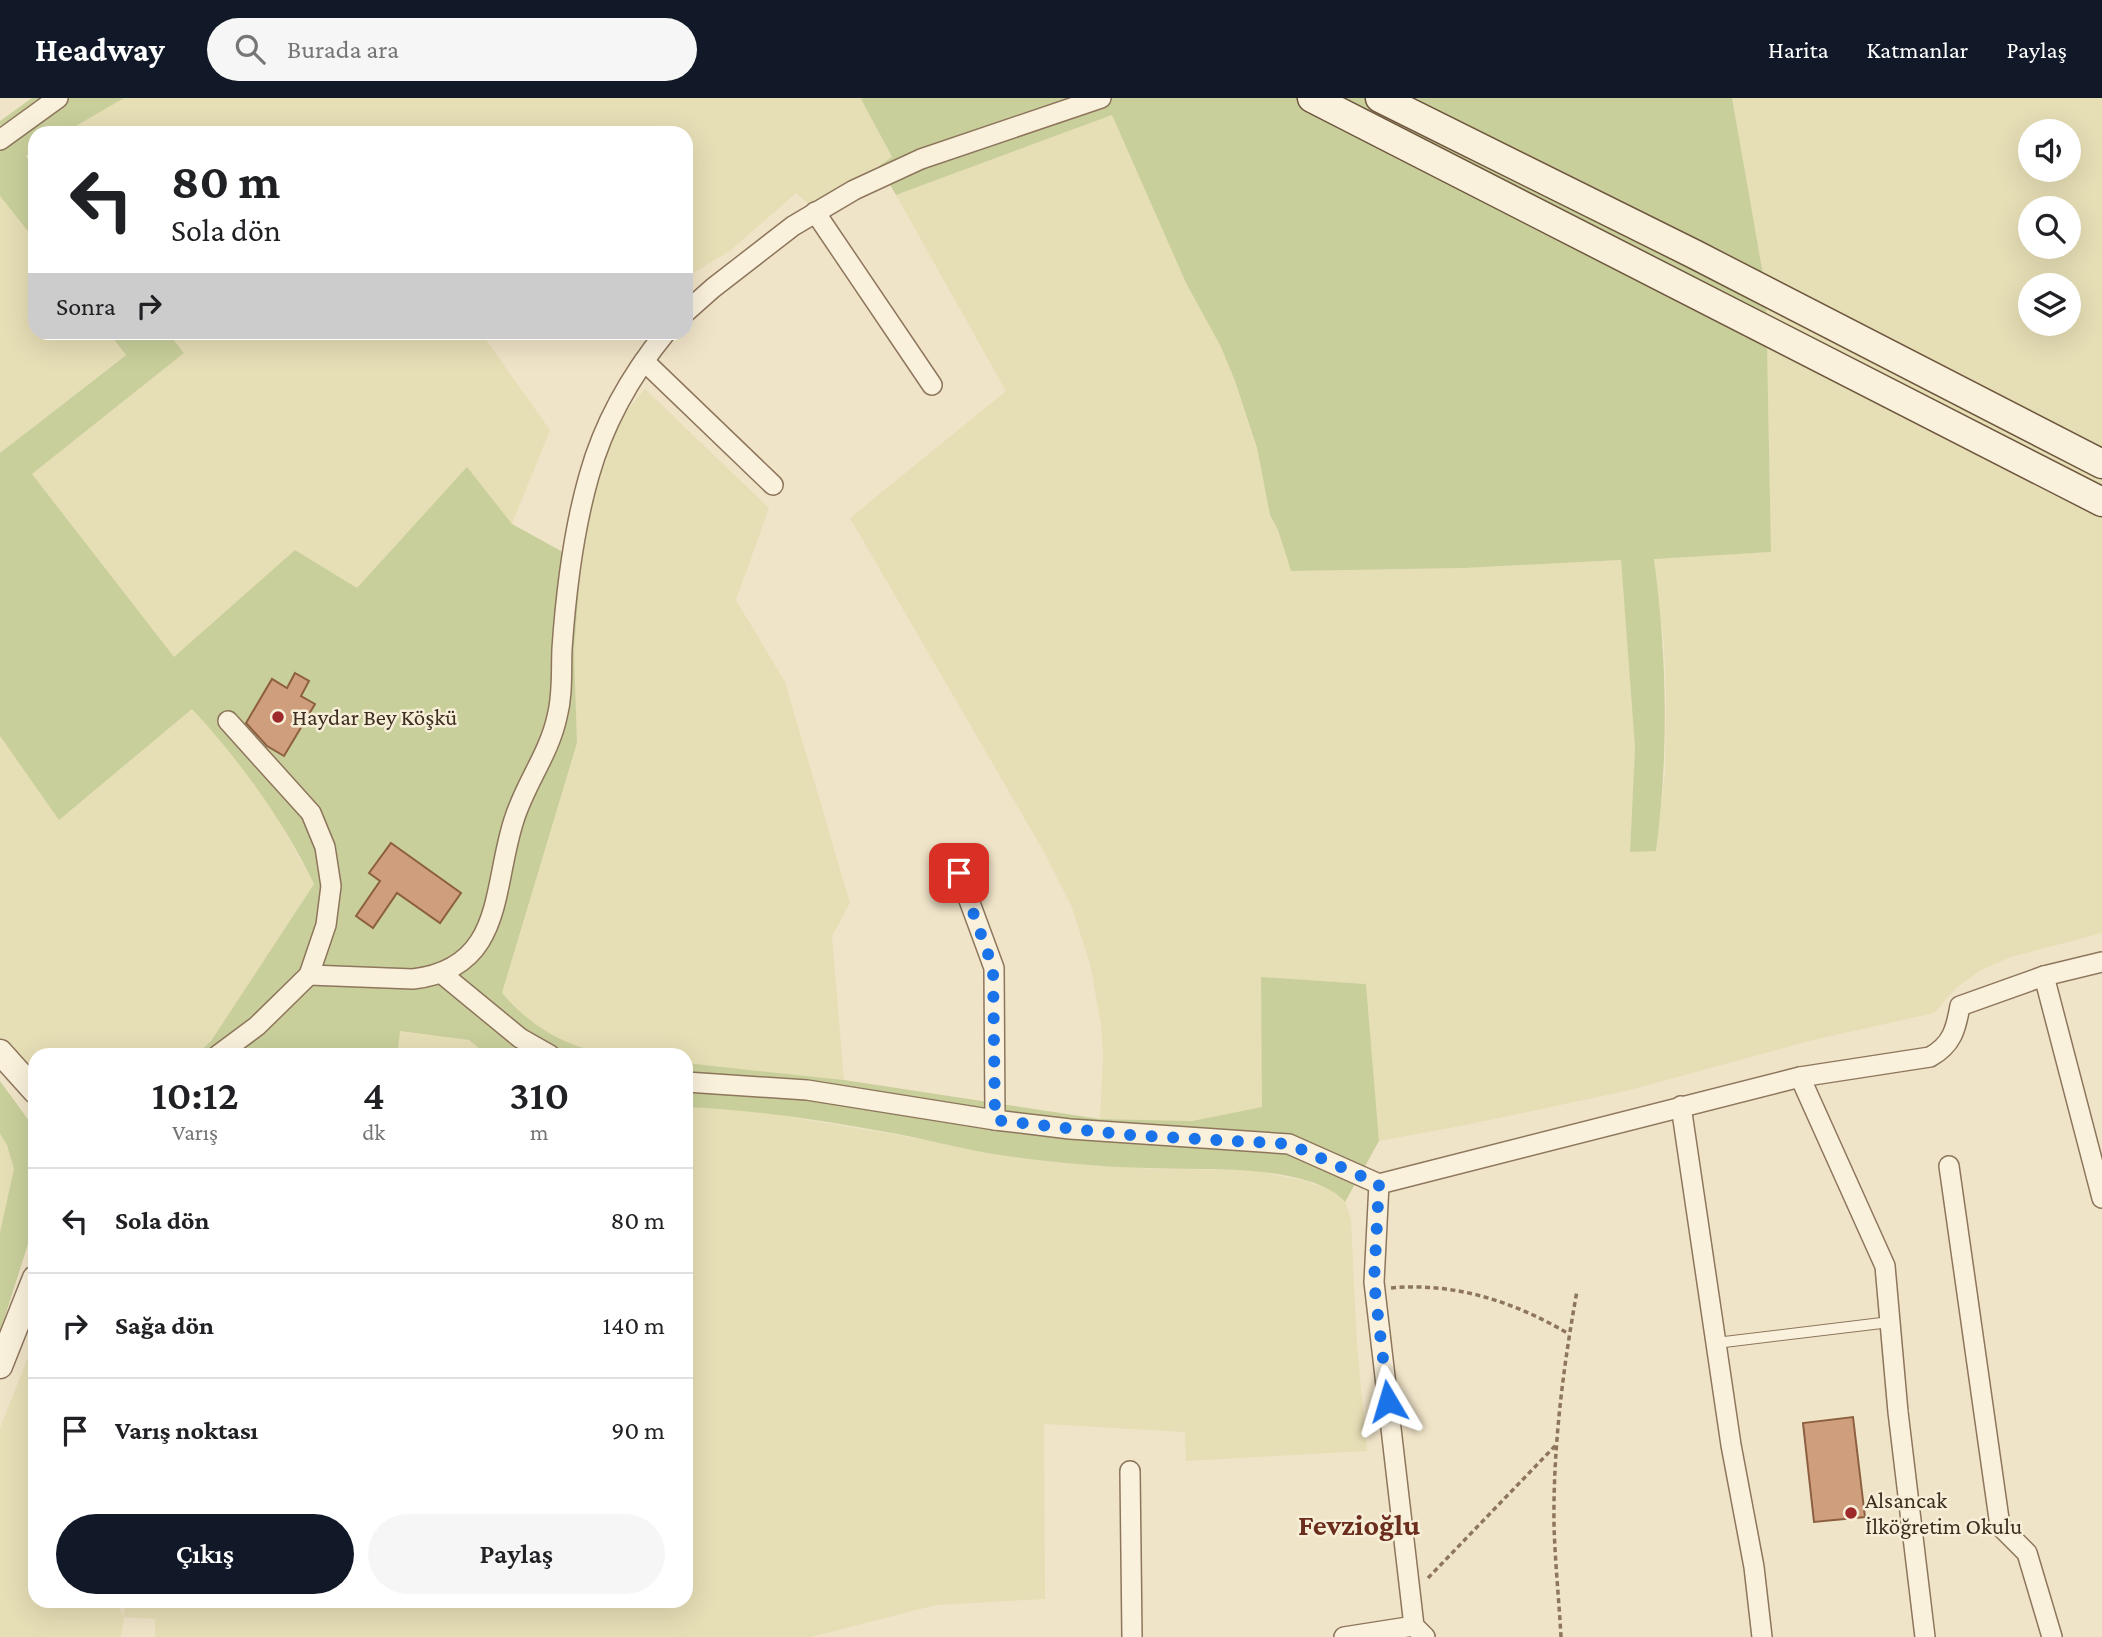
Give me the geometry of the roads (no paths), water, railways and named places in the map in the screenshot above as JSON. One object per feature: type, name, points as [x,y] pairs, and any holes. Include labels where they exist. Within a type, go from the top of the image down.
[{"type":"main road","points":[[1312,98],[2102,502]]},
{"type":"main road","points":[[1380,98],[1694,254],[2102,464]]},
{"type":"street","points":[[0,140],[58,98]]},
{"type":"street","points":[[693,306],[765,247],[853,190],[921,159],[1101,98]]},
{"type":"street","points":[[816,212],[932,385]]},
{"type":"street","points":[[309,975],[413,979],[441,973],[473,951],[487,931],[514,820],[557,719],[568,592],[588,477],[609,420],[644,361],[660,340]]},
{"type":"street","points":[[644,361],[773,485]]},
{"type":"street","points":[[227,1048],[257,1026],[309,975],[319,950],[330,906],[330,865],[311,813],[228,721]]},
{"type":"street","points":[[959,873],[993,968],[995,1120]]},
{"type":"street","points":[[693,1082],[807,1090],[995,1120],[1128,1135],[1289,1144],[1379,1184],[1800,1077],[1930,1057],[1939,1053],[1952,1039],[1960,1006],[2044,976],[2102,962]]},
{"type":"street","points":[[441,973],[520,1038],[538,1048]]},
{"type":"street","points":[[2044,976],[2102,1198]]},
{"type":"street","points":[[0,1052],[28,1083]]},
{"type":"street","points":[[1800,1077],[1885,1266],[1898,1412],[1925,1637]]},
{"type":"street","points":[[1681,1106],[1731,1445],[1754,1567],[1762,1637]]},
{"type":"street","points":[[1950,1166],[2000,1526],[2028,1553],[2052,1637]]},
{"type":"street","points":[[1344,1637],[1420,1631],[1411,1595],[1375,1290],[1379,1184]]},
{"type":"street","points":[[0,1366],[28,1296]]},
{"type":"street","points":[[1130,1471],[1132,1637]]},
{"type":"lane","points":[[1716,1343],[1890,1322]]},
{"type":"place","name":"Haydar Bey Köşkü","points":[[278,717]]},
{"type":"place","name":"Alsancak İlköğretim Okulu","points":[[1851,1513]]},
{"type":"district","name":"Fevzioğlu","points":[[1359,1525]]}]
